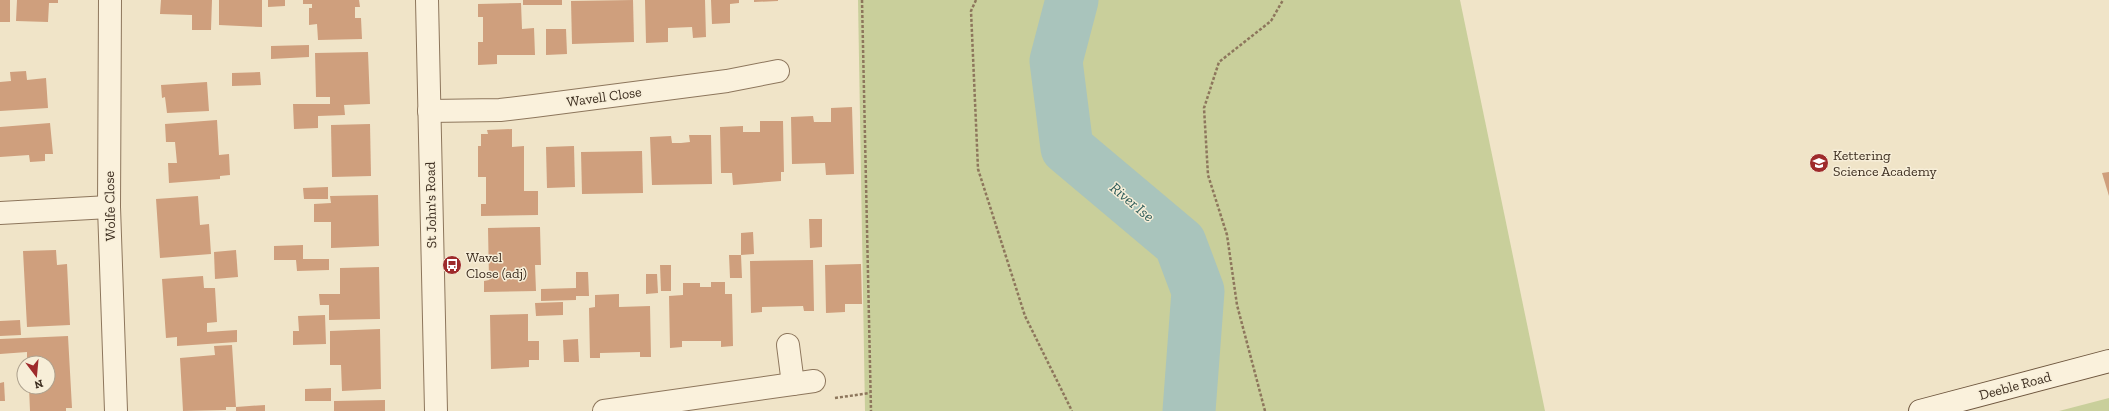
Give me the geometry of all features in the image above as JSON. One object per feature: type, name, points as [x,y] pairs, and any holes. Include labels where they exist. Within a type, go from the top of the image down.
[{"type":"street","name":"Wolfe Close","points":[[110,0],[109,207],[116,411]]},
{"type":"street","name":"St John's Road","points":[[427,0],[436,411]]},
{"type":"street","name":"Wavell Close","points":[[429,111],[500,110],[727,81],[778,71]]},
{"type":"street","points":[[0,213],[109,207]]},
{"type":"street","points":[[788,345],[793,384]]},
{"type":"street","name":"Deeble Road","points":[[1920,411],[2109,361]]},
{"type":"street","points":[[604,411],[814,381]]},
{"type":"path","points":[[862,0],[870,411]]},
{"type":"path","points":[[976,0],[971,11],[978,170],[1025,316],[1072,411]]},
{"type":"path","points":[[1265,411],[1237,305],[1227,235],[1208,175],[1204,108],[1219,62],[1271,21],[1283,0]]},
{"type":"path","points":[[832,398],[870,393]]},
{"type":"green space","points":[[858,0],[1460,0],[1545,411],[865,411]]},
{"type":"green space","points":[[2109,398],[2109,411],[2059,411]]},
{"type":"building","points":[[0,0],[10,0],[10,22],[0,22]]},
{"type":"building","points":[[17,0],[58,0],[58,3],[49,3],[48,22],[16,21]]},
{"type":"building","points":[[161,0],[212,0],[211,30],[192,30],[192,15],[160,14]]},
{"type":"building","points":[[219,0],[262,0],[262,27],[219,25]]},
{"type":"building","points":[[268,0],[285,0],[285,6],[268,7]]},
{"type":"building","points":[[303,0],[359,0],[360,7],[355,7],[355,18],[361,18],[362,39],[318,40],[317,24],[309,25],[309,8],[312,8],[312,4],[303,4]]},
{"type":"building","points":[[523,0],[562,0],[562,5],[523,5]]},
{"type":"building","points":[[633,0],[634,42],[572,44],[571,1]]},
{"type":"building","points":[[645,0],[705,0],[706,37],[693,38],[692,27],[668,28],[668,42],[646,43]]},
{"type":"building","points":[[711,0],[739,0],[739,3],[730,4],[730,23],[712,24]]},
{"type":"building","points":[[754,0],[778,0],[778,1],[754,2]]},
{"type":"building","points":[[521,3],[522,29],[534,28],[535,55],[497,55],[497,64],[478,65],[478,42],[483,42],[483,17],[478,17],[478,4]]},
{"type":"building","points":[[546,29],[566,29],[567,54],[546,55]]},
{"type":"building","points":[[309,45],[309,57],[271,59],[271,46]]},
{"type":"building","points":[[368,52],[370,104],[344,105],[345,115],[318,116],[318,128],[294,129],[293,104],[330,104],[330,97],[316,97],[315,53]]},
{"type":"building","points":[[26,71],[27,80],[46,78],[48,108],[0,111],[0,82],[11,81],[10,72]]},
{"type":"building","points":[[260,72],[261,85],[232,86],[232,73]]},
{"type":"building","points":[[207,82],[209,111],[167,113],[165,97],[162,98],[161,85]]},
{"type":"building","points":[[852,107],[854,174],[826,175],[825,163],[792,164],[791,117],[813,116],[814,122],[831,122],[831,108]]},
{"type":"building","points":[[217,120],[219,155],[229,154],[230,175],[220,176],[220,179],[169,183],[168,163],[177,163],[175,142],[166,142],[165,124]]},
{"type":"building","points":[[760,121],[783,121],[784,172],[781,172],[781,181],[733,185],[732,173],[721,173],[720,127],[743,126],[743,132],[760,132]]},
{"type":"building","points":[[50,123],[53,154],[45,154],[45,161],[30,162],[29,155],[0,157],[0,127]]},
{"type":"building","points":[[370,124],[371,176],[332,177],[331,125]]},
{"type":"building","points":[[512,129],[512,147],[524,146],[524,191],[538,191],[538,215],[481,216],[481,204],[486,204],[486,177],[478,177],[478,146],[481,146],[481,134],[488,134],[487,130]]},
{"type":"building","points":[[689,135],[711,135],[712,184],[652,185],[650,137],[671,136],[672,143],[681,143],[690,142]]},
{"type":"building","points":[[574,146],[575,187],[547,188],[546,147]]},
{"type":"building","points":[[642,151],[643,193],[582,194],[581,152]]},
{"type":"building","points":[[2109,172],[2109,196],[2102,173]]},
{"type":"building","points":[[328,187],[328,199],[304,199],[303,188]]},
{"type":"building","points":[[378,195],[379,246],[331,248],[331,222],[314,222],[314,204],[331,203],[330,196]]},
{"type":"building","points":[[198,196],[200,225],[209,224],[211,254],[160,258],[156,199]]},
{"type":"building","points":[[809,219],[822,219],[822,247],[810,248]]},
{"type":"building","points":[[540,227],[541,265],[535,265],[536,291],[484,292],[484,281],[489,280],[488,228]]},
{"type":"building","points":[[753,232],[754,254],[741,255],[741,233]]},
{"type":"building","points":[[303,245],[303,259],[329,259],[329,270],[297,271],[296,260],[274,260],[274,246]]},
{"type":"building","points":[[56,250],[57,265],[67,264],[70,325],[27,327],[23,251]]},
{"type":"building","points":[[236,250],[238,277],[215,279],[214,252]]},
{"type":"building","points":[[729,255],[741,255],[742,278],[730,278]]},
{"type":"building","points":[[813,260],[814,311],[804,311],[803,306],[762,307],[762,312],[751,313],[750,261]]},
{"type":"building","points":[[861,264],[862,304],[845,304],[845,312],[826,313],[825,265]]},
{"type":"building","points":[[660,265],[671,265],[671,291],[661,291]]},
{"type":"building","points":[[379,267],[380,319],[329,320],[329,305],[320,305],[319,294],[340,294],[340,268]]},
{"type":"building","points":[[576,272],[588,272],[589,296],[576,296],[576,300],[541,301],[541,289],[576,288]]},
{"type":"building","points":[[646,274],[657,274],[658,293],[646,294]]},
{"type":"building","points":[[203,276],[204,288],[215,288],[217,322],[207,323],[207,332],[237,330],[237,342],[177,346],[177,337],[166,338],[162,279]]},
{"type":"building","points":[[711,282],[725,282],[725,294],[732,294],[733,346],[721,347],[721,341],[682,341],[682,347],[670,348],[669,296],[683,295],[683,283],[700,283],[700,287],[711,287]]},
{"type":"building","points":[[619,294],[619,307],[650,306],[651,357],[640,357],[640,352],[600,353],[600,358],[590,358],[589,308],[595,307],[595,295]]},
{"type":"building","points":[[563,302],[563,315],[536,316],[535,303]]},
{"type":"building","points":[[528,314],[528,341],[539,341],[539,360],[529,360],[529,367],[491,369],[490,315]]},
{"type":"building","points":[[325,315],[326,344],[293,345],[293,331],[299,331],[298,316]]},
{"type":"building","points":[[20,320],[21,335],[0,336],[0,321]]},
{"type":"building","points":[[380,329],[381,389],[342,391],[341,365],[330,365],[330,331]]},
{"type":"building","points":[[68,336],[72,408],[66,408],[66,411],[30,411],[29,395],[56,395],[56,355],[27,355],[27,352],[0,354],[0,339]]},
{"type":"building","points":[[578,339],[579,362],[564,362],[563,340]]},
{"type":"building","points":[[232,345],[236,407],[226,407],[226,410],[183,411],[180,358],[215,355],[214,346]]},
{"type":"building","points":[[4,382],[5,401],[0,401],[0,383]]},
{"type":"building","points":[[331,388],[331,401],[305,401],[305,389]]},
{"type":"building","points":[[385,400],[385,411],[334,411],[334,401]]},
{"type":"building","points":[[265,405],[265,411],[236,411],[236,407]]},
{"type":"waterway","name":"River Ise","points":[[1072,0],[1056,61],[1067,148],[1180,243],[1198,291],[1189,411]]},
{"type":"place","name":"Kettering Science Academy","points":[[1819,163]]},
{"type":"place","name":"Wavel Close (adj)","points":[[452,265]]}]
